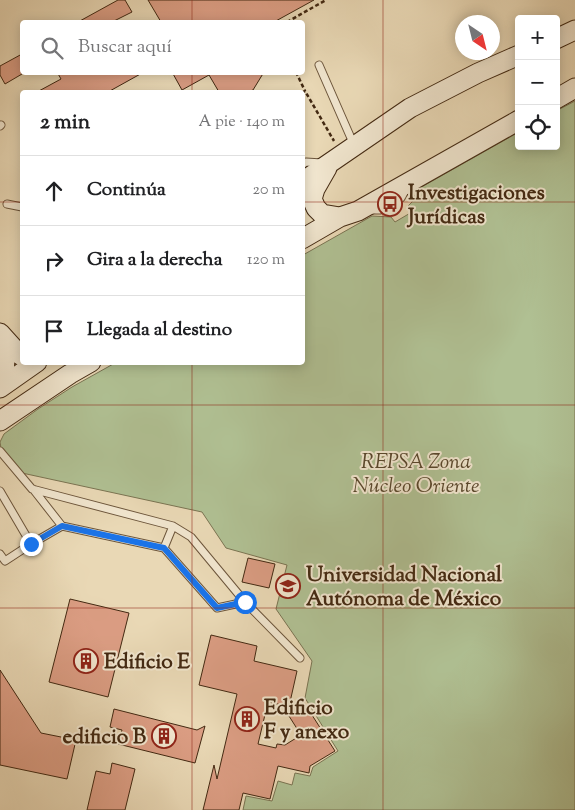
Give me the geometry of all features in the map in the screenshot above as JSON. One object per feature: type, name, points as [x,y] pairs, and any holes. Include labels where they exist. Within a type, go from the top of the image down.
[{"type":"street","points":[[560,37],[575,30]]},
{"type":"street","points":[[305,180],[410,108],[478,72],[515,57]]},
{"type":"street","points":[[560,97],[575,88]]},
{"type":"street","points":[[305,237],[340,217],[358,210],[515,122]]},
{"type":"street","points":[[340,217],[322,214],[316,208],[312,199],[315,189],[342,155]]},
{"type":"street","points":[[0,333],[20,355]]},
{"type":"street","points":[[0,343],[5,366],[1,387]]},
{"type":"street","points":[[1,387],[33,365]]},
{"type":"street","points":[[0,422],[85,365]]},
{"type":"lane","points":[[305,163],[342,155],[319,66]]},
{"type":"lane","points":[[7,204],[20,207]]},
{"type":"lane","points":[[0,451],[62,526],[164,548],[217,608],[245,602]]},
{"type":"lane","points":[[32,488],[173,526],[190,537],[245,602],[300,658]]},
{"type":"lane","points":[[0,491],[31,544]]},
{"type":"lane","points":[[0,554],[5,561],[62,526]]},
{"type":"lane","points":[[164,548],[173,526]]},
{"type":"path","points":[[291,20],[326,0]]},
{"type":"path","points":[[297,75],[303,90]]},
{"type":"path","points":[[305,94],[342,155]]},
{"type":"green space","name":"REPSA Zona Núcleo Oriente","points":[[575,101],[575,810],[243,810],[246,796],[272,801],[278,781],[292,785],[295,773],[310,776],[313,767],[338,751],[305,698],[312,661],[276,609],[287,565],[226,548],[202,512],[22,473],[1,448],[0,442],[4,434],[38,409],[111,365],[305,365],[305,254],[372,216],[391,217],[395,222],[412,212],[408,206],[418,189],[515,134],[515,150],[560,150],[560,109]]},
{"type":"building","points":[[118,0],[125,0],[132,12],[116,20],[82,20]]},
{"type":"building","points":[[148,0],[314,0],[278,20],[160,20]]},
{"type":"building","points":[[20,55],[20,75],[5,84],[0,75],[0,66]]},
{"type":"building","points":[[59,75],[139,75],[112,90],[41,90],[61,79]]},
{"type":"building","points":[[174,75],[209,75],[182,90]]},
{"type":"building","points":[[209,75],[262,75],[253,90],[218,90]]},
{"type":"building","points":[[248,558],[275,564],[269,588],[242,582]]},
{"type":"building","name":"Edificio E","points":[[70,599],[129,613],[108,697],[49,682]]},
{"type":"building","name":"Edificio F y anexo","points":[[211,635],[257,646],[254,661],[297,671],[288,711],[303,701],[335,751],[310,766],[309,773],[278,766],[270,799],[243,793],[239,810],[203,810],[214,765],[217,779],[237,694],[199,685]],"holes":[[[268,702],[282,705],[301,735],[285,745],[277,744],[276,748],[258,744]]]},
{"type":"building","points":[[0,670],[41,733],[76,740],[67,779],[0,765]]},
{"type":"building","name":"edificio B","points":[[114,709],[197,730],[205,726],[195,763],[118,744],[122,730],[110,727]]},
{"type":"building","points":[[112,763],[135,769],[125,810],[87,810],[96,771],[110,774]]},
{"type":"place","name":"Investigaciones Jurídicas","points":[[390,204]]},
{"type":"place","name":"Universidad Nacional Autónoma de México","points":[[288,586]]},
{"type":"place","name":"Edificio E","points":[[86,661]]},
{"type":"place","name":"Edificio F y anexo","points":[[247,719]]},
{"type":"place","name":"edificio B","points":[[164,736]]},
{"type":"route","points":[[31,544],[62,526],[164,548],[217,608],[245,602]]}]
